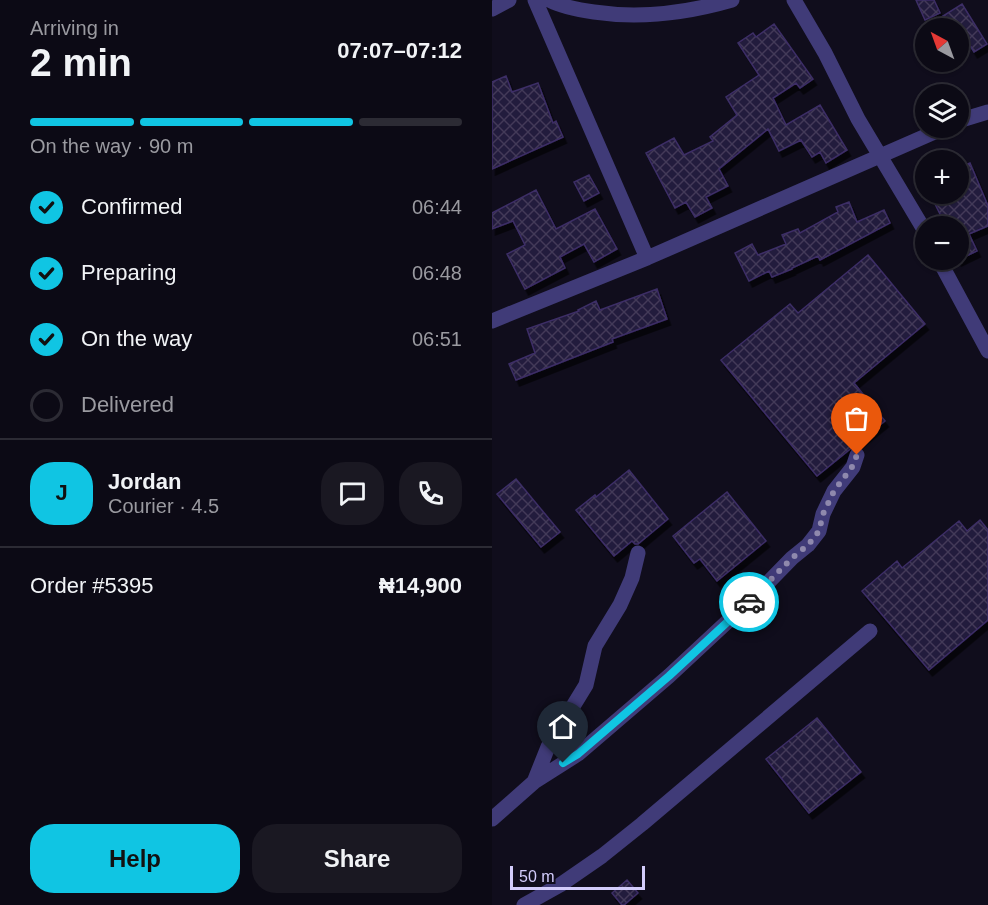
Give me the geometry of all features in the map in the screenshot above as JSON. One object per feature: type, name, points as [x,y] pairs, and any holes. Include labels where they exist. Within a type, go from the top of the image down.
[{"type":"street","points":[[492,9],[509,0]]},
{"type":"street","points":[[535,0],[647,258]]},
{"type":"street","points":[[549,0],[583,11],[644,16],[689,11],[732,0]]},
{"type":"street","points":[[794,0],[825,53],[858,119],[916,216]]},
{"type":"street","points":[[969,118],[988,112]]},
{"type":"street","points":[[492,321],[647,258],[922,138]]},
{"type":"street","points":[[944,270],[988,351]]},
{"type":"street","points":[[492,819],[534,782],[578,754],[669,676],[808,545],[819,531],[823,514],[834,491],[852,467],[857,455]]},
{"type":"street","points":[[534,782],[548,747],[586,685],[596,646],[620,605],[632,578],[638,553]]},
{"type":"street","points":[[524,905],[560,885],[602,856],[870,631]]},
{"type":"building","points":[[916,0],[934,0],[940,13],[924,18]]},
{"type":"building","points":[[962,4],[987,44],[974,52],[969,44],[969,18],[940,18]]},
{"type":"building","points":[[774,24],[813,79],[800,88],[796,83],[773,98],[786,125],[820,105],[847,150],[826,163],[820,152],[812,157],[801,140],[779,151],[768,129],[719,169],[728,186],[706,197],[712,208],[695,217],[686,202],[675,208],[646,153],[674,138],[684,155],[713,141],[710,137],[737,115],[726,97],[759,75],[738,43],[753,33],[756,37]]},
{"type":"building","points":[[506,76],[512,92],[538,83],[553,123],[556,121],[563,137],[492,169],[492,82]]},
{"type":"building","points":[[969,163],[988,206],[988,226],[969,234],[969,216],[941,216],[935,204],[969,204]]},
{"type":"building","points":[[589,175],[599,193],[584,201],[574,182]]},
{"type":"building","points":[[536,190],[556,229],[595,209],[617,249],[594,262],[584,244],[560,257],[565,268],[525,289],[507,254],[525,245],[513,221],[492,229],[492,213]]},
{"type":"building","points":[[849,202],[857,222],[884,210],[890,223],[820,260],[818,256],[772,277],[769,271],[749,281],[735,253],[752,244],[758,255],[786,244],[782,235],[798,229],[800,233],[838,212],[836,207]]},
{"type":"building","points":[[969,234],[977,251],[969,255]]},
{"type":"building","points":[[868,255],[925,324],[854,383],[885,421],[817,476],[721,360],[790,304],[798,313]]},
{"type":"building","points":[[657,289],[667,319],[612,339],[613,342],[516,380],[509,364],[535,353],[527,329],[579,311],[596,301],[600,310]]},
{"type":"building","points":[[629,470],[668,519],[638,544],[632,541],[614,556],[576,510]]},
{"type":"building","points":[[516,479],[560,532],[541,547],[497,494]]},
{"type":"building","points":[[727,492],[766,541],[717,581],[700,559],[694,563],[673,536]]},
{"type":"building","points":[[980,520],[988,530],[988,620],[929,670],[862,591],[897,561],[902,568],[959,521],[967,531]]},
{"type":"building","points":[[817,718],[861,772],[809,813],[766,759]]},
{"type":"building","points":[[627,880],[638,893],[622,905],[612,893]]},
{"type":"way so far","points":[[749,602],[808,545],[819,531],[823,514],[834,491],[852,467],[857,455]]},
{"type":"route","points":[[563,763],[578,754],[669,676],[749,602]]}]
